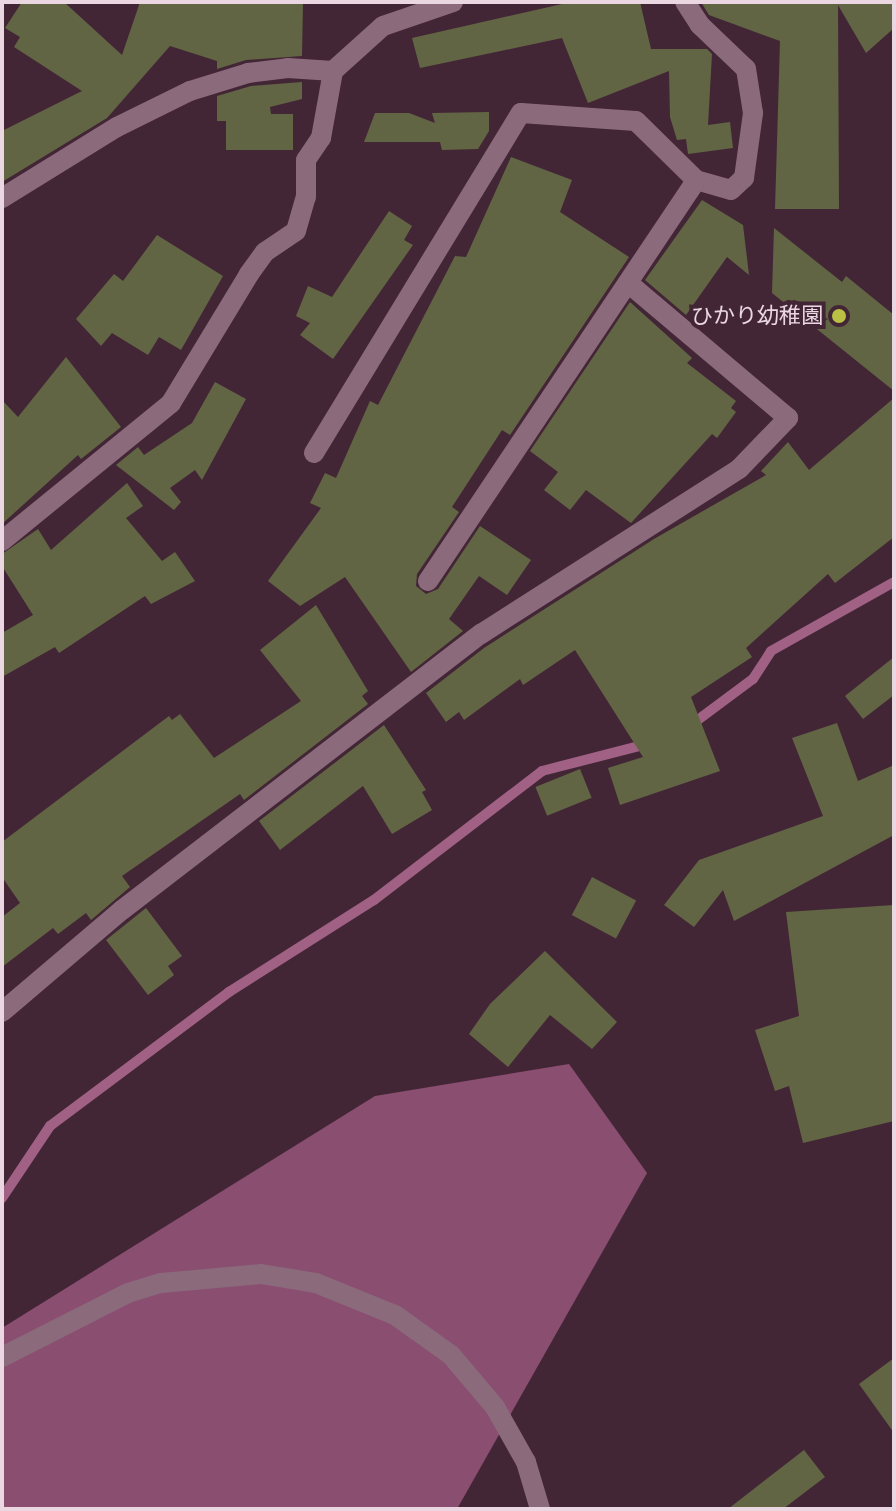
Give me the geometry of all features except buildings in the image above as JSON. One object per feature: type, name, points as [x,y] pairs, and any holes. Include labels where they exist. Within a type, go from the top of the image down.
[{"type":"street","points":[[2,541],[171,403],[249,274],[265,252],[296,231],[306,197],[306,160],[321,138],[333,71],[383,26],[453,2]]},
{"type":"street","points":[[314,453],[521,113],[636,121],[696,180],[731,190],[744,178],[753,113],[746,69],[700,25],[685,2]]},
{"type":"street","points":[[2,198],[117,127],[190,91],[248,73],[288,68],[333,71]]},
{"type":"street","points":[[428,581],[696,180]]},
{"type":"street","points":[[2,1012],[122,910],[481,634],[739,469],[788,418],[628,283]]},
{"type":"street","points":[[2,1357],[128,1293],[161,1283],[261,1274],[316,1283],[395,1315],[451,1355],[501,1417],[526,1462],[540,1509]]},
{"type":"shaded area","points":[[569,1064],[647,1173],[457,1509],[2,1509],[2,1328],[375,1096]]},
{"type":"waterway","points":[[691,725],[753,679],[771,651],[894,582]]},
{"type":"waterway","points":[[2,1198],[50,1126],[229,992],[374,900],[542,771],[647,744]]},
{"type":"place","name":"ひかり幼稚園","points":[[839,316]]}]
